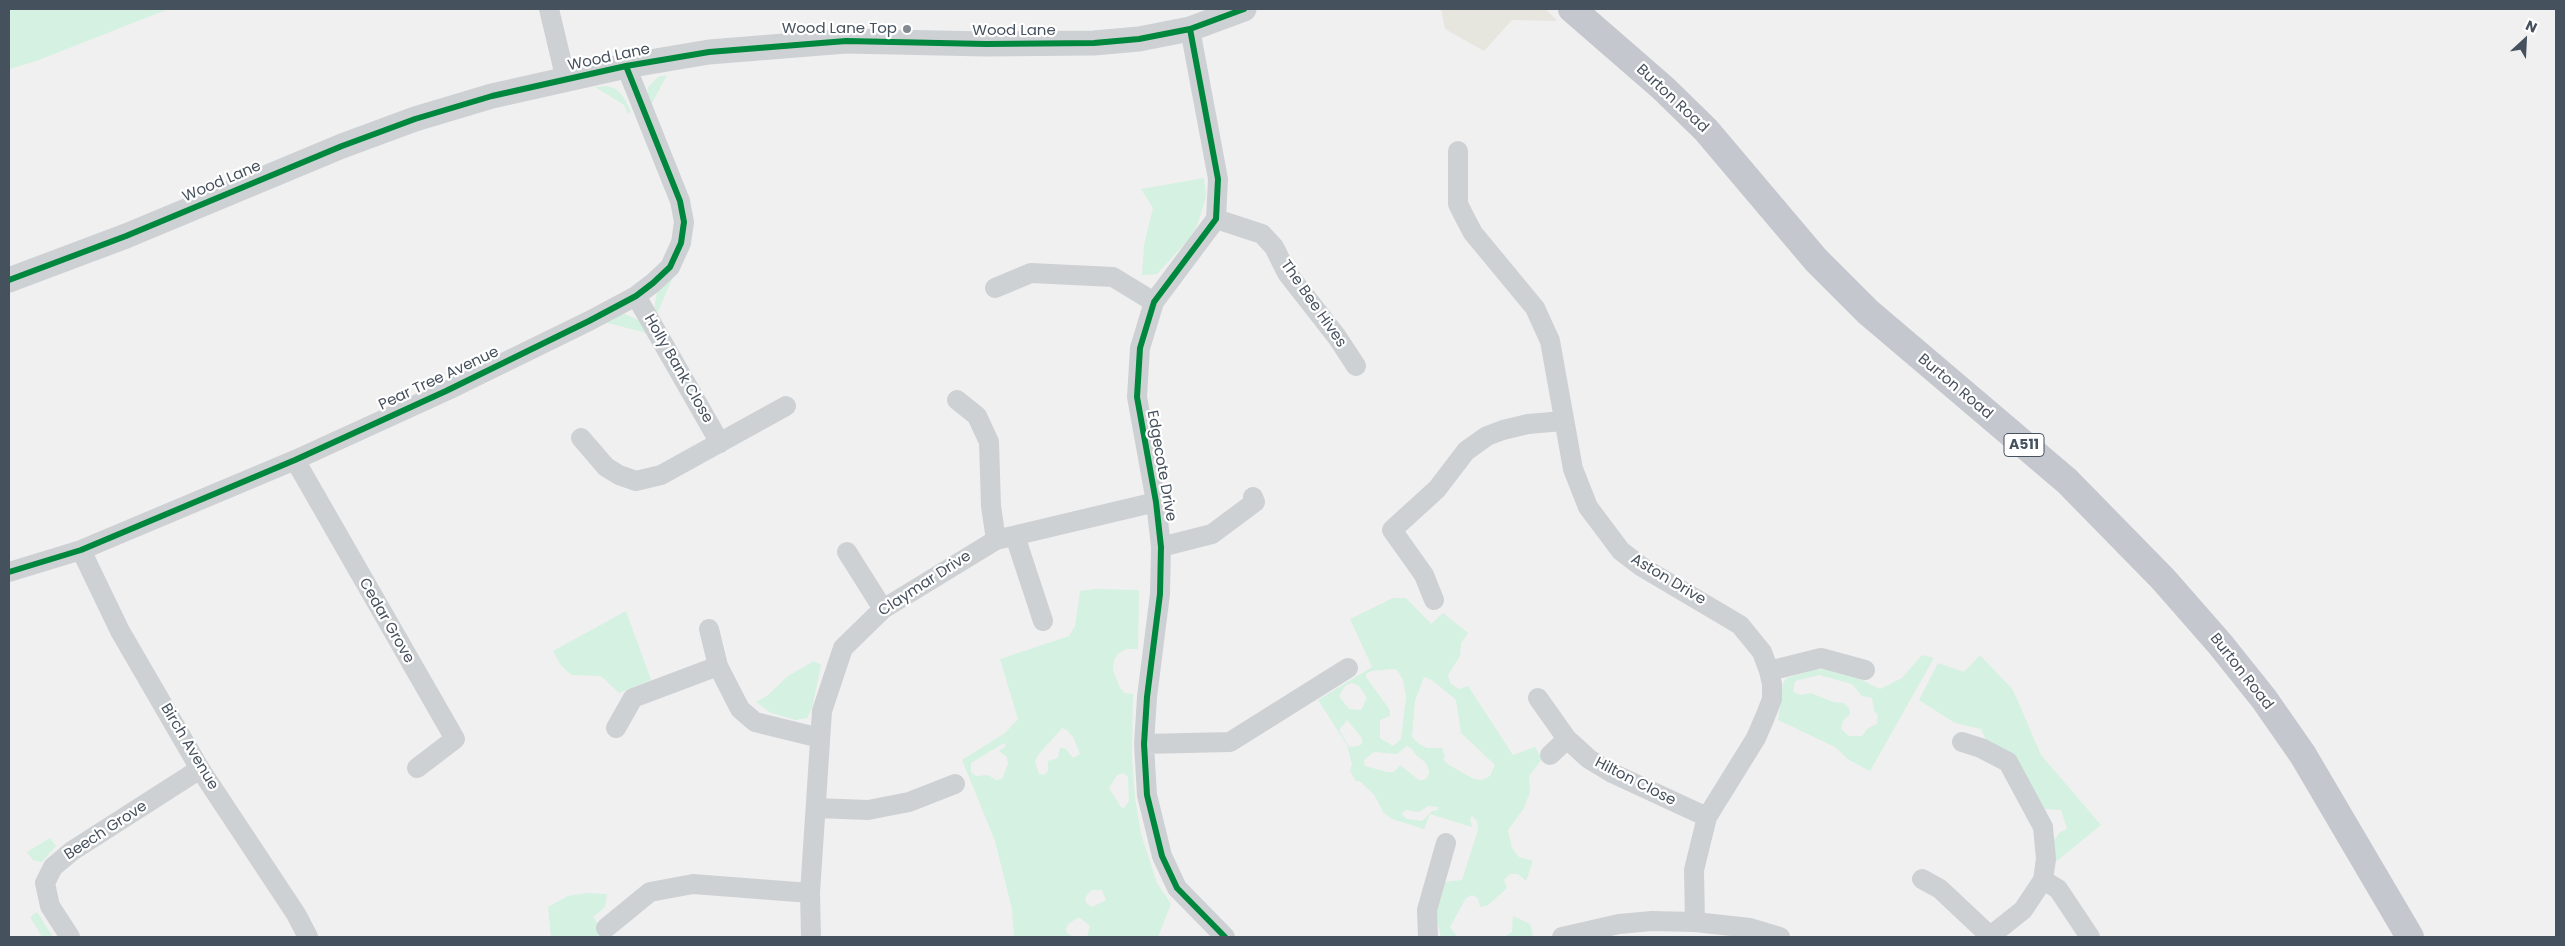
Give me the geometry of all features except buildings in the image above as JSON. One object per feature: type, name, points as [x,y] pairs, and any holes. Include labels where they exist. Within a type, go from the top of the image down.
[{"type":"highway","name":"Burton Road","points":[[1572,9],[1663,88],[1706,130],[1755,185],[1816,260],[1868,312],[2066,481],[2163,579],[2258,692],[2303,755],[2410,937]]},
{"type":"street","points":[[549,9],[566,80]]},
{"type":"street","name":"Wood Lane","points":[[9,280],[126,236],[342,146],[415,119],[492,96],[626,66],[709,52],[846,41],[986,44],[1094,43],[1139,39],[1190,28],[1244,9]]},
{"type":"street","points":[[1190,28],[1218,178],[1216,219]]},
{"type":"street","name":"Pear Tree Avenue","points":[[9,572],[82,550],[295,460],[446,391],[636,296],[670,267],[681,243],[684,222],[680,201],[626,66]]},
{"type":"street","name":"Aston Drive","points":[[1458,151],[1458,204],[1474,233],[1520,288],[1543,323],[1550,341],[1556,370],[1562,420],[1580,489],[1588,507],[1620,551],[1642,567],[1740,624],[1762,652],[1769,671],[1772,684],[1772,700],[1765,717],[1756,738],[1708,817],[1694,870],[1695,922]]},
{"type":"street","name":"Edgecote Drive","points":[[1215,934],[1177,888],[1162,856],[1147,795],[1144,744],[1147,697],[1160,594],[1161,548],[1156,502],[1137,397],[1140,348],[1154,302],[1216,219]]},
{"type":"street","name":"The Bee Hives","points":[[1216,219],[1262,234],[1274,247],[1288,273],[1337,337],[1356,366]]},
{"type":"street","points":[[995,288],[1031,273],[1113,277],[1154,302]]},
{"type":"street","name":"Holly Bank Close","points":[[636,296],[720,443]]},
{"type":"street","points":[[957,400],[977,416],[988,442],[991,506],[1043,621]]},
{"type":"street","points":[[581,438],[606,467],[619,475],[636,481],[661,475],[786,406]]},
{"type":"street","points":[[1434,600],[1424,575],[1392,530],[1443,482],[1466,451],[1482,440],[1503,430],[1562,420]]},
{"type":"street","name":"Cedar Grove","points":[[295,460],[455,739],[417,768]]},
{"type":"street","points":[[1161,548],[1212,534],[1255,502],[1253,497]]},
{"type":"street","name":"Claymar Drive","points":[[811,937],[810,893],[822,711],[843,648],[883,609],[1006,538],[1156,502]]},
{"type":"street","name":"Birch Avenue","points":[[82,550],[120,630],[200,769],[296,914],[308,937]]},
{"type":"street","points":[[847,552],[883,609]]},
{"type":"street","points":[[710,629],[718,666],[740,709],[755,722],[820,738]]},
{"type":"street","points":[[1769,671],[1821,658],[1865,670]]},
{"type":"street","points":[[616,728],[633,698],[718,666]]},
{"type":"street","points":[[1144,744],[1230,742],[1348,668]]},
{"type":"street","name":"Hilton Close","points":[[1538,698],[1568,739],[1590,759],[1612,773],[1708,817]]},
{"type":"street","points":[[1550,755],[1568,739]]},
{"type":"street","points":[[1922,879],[1940,889],[1990,937],[2023,910],[2043,880],[2046,859],[2043,827],[2008,762],[1981,748],[1962,742]]},
{"type":"street","name":"Beech Grove","points":[[70,937],[50,906],[45,883],[53,867],[72,851],[200,769]]},
{"type":"street","points":[[816,808],[868,810],[909,802],[955,784]]},
{"type":"street","points":[[1428,937],[1427,910],[1446,843]]},
{"type":"street","points":[[2043,880],[2058,889],[2090,937]]},
{"type":"street","points":[[606,928],[650,892],[693,884],[810,893]]},
{"type":"street","points":[[1565,936],[1619,924],[1652,921],[1695,922],[1750,928],[1780,937]]},
{"type":"shaded area","points":[[1441,9],[1546,9],[1557,21],[1512,20],[1484,51],[1445,29]]},
{"type":"green space","points":[[9,9],[166,10],[36,61],[9,69]]},
{"type":"green space","points":[[667,75],[651,105],[646,98],[648,87],[658,77]]},
{"type":"green space","points":[[607,86],[616,89],[623,96],[631,112],[628,114],[624,105],[595,87]]},
{"type":"green space","points":[[1204,178],[1206,196],[1197,226],[1189,239],[1157,274],[1142,275],[1144,245],[1153,208],[1141,189]]},
{"type":"green space","points":[[680,270],[672,279],[657,314],[654,309],[657,292]]},
{"type":"green space","points":[[623,313],[642,322],[650,334],[600,321]]},
{"type":"green space","points":[[1096,589],[1139,590],[1138,649],[1126,649],[1118,654],[1114,660],[1113,670],[1120,688],[1125,693],[1133,694],[1132,757],[1135,798],[1141,834],[1157,883],[1171,904],[1158,937],[1087,937],[1090,926],[1079,917],[1068,924],[1066,929],[1067,933],[1074,937],[1014,937],[1012,909],[995,841],[962,760],[1005,733],[1018,719],[1000,659],[1069,636],[1075,626],[1080,591]],"holes":[[[1062,728],[1067,730],[1073,737],[1080,754],[1073,758],[1065,748],[1060,748],[1058,758],[1048,761],[1048,771],[1044,775],[1039,774],[1035,762],[1038,755]],[[1004,743],[1006,746],[999,751],[1007,757],[1008,764],[1002,779],[996,780],[988,775],[976,776],[971,772],[971,763]],[[1124,773],[1128,777],[1129,801],[1124,808],[1121,807],[1109,788],[1117,775]],[[1091,890],[1102,890],[1106,900],[1092,907],[1086,903],[1085,898]]]},
{"type":"green space","points":[[1393,598],[1406,598],[1431,624],[1443,613],[1468,633],[1461,643],[1460,656],[1448,675],[1450,683],[1459,689],[1468,686],[1513,755],[1535,747],[1542,759],[1529,776],[1530,792],[1524,808],[1508,830],[1512,848],[1519,857],[1533,861],[1526,881],[1518,874],[1510,874],[1504,880],[1507,888],[1488,905],[1480,907],[1478,898],[1472,895],[1466,898],[1450,927],[1457,937],[1441,937],[1436,915],[1438,902],[1444,882],[1462,880],[1478,830],[1477,821],[1472,816],[1470,818],[1472,827],[1430,814],[1424,829],[1392,819],[1384,813],[1374,795],[1361,782],[1356,781],[1350,771],[1352,764],[1347,745],[1318,700],[1372,667],[1350,619]],"holes":[[[1393,669],[1397,670],[1403,680],[1406,697],[1401,739],[1393,746],[1380,738],[1380,720],[1390,716],[1390,710],[1366,677],[1366,674],[1371,671]],[[1424,677],[1432,680],[1456,700],[1461,733],[1495,765],[1490,776],[1482,780],[1474,779],[1447,764],[1443,759],[1445,756],[1442,748],[1427,748],[1419,744],[1412,737],[1415,701]],[[1352,683],[1359,686],[1367,698],[1361,710],[1349,709],[1339,696],[1345,686]],[[1347,720],[1362,738],[1362,744],[1349,747],[1339,730]],[[1407,746],[1426,763],[1429,771],[1428,777],[1424,780],[1419,780],[1400,765],[1394,772],[1365,766],[1364,760],[1374,752],[1397,754]],[[1428,806],[1438,807],[1438,810],[1432,811],[1422,821],[1407,819],[1401,814],[1406,810],[1419,812]]]},
{"type":"green space","points":[[626,611],[651,680],[619,693],[601,676],[571,675],[560,664],[553,651]]},
{"type":"green space","points":[[1922,655],[1934,658],[1870,771],[1849,760],[1835,747],[1778,720],[1783,683],[1787,678],[1815,669],[1835,670],[1852,675],[1880,689],[1902,678]],"holes":[[[1819,675],[1852,684],[1862,696],[1872,698],[1874,711],[1878,715],[1877,724],[1868,728],[1862,736],[1849,736],[1841,729],[1843,721],[1850,714],[1849,708],[1844,703],[1833,702],[1811,693],[1800,695],[1793,692],[1795,681]]]},
{"type":"green space","points":[[1980,655],[2013,690],[2041,755],[2101,825],[2053,864],[2052,843],[2060,832],[2067,829],[2061,810],[2044,809],[1986,740],[1981,729],[1955,723],[1919,700],[1938,663],[1964,672]]},
{"type":"green space","points":[[814,661],[821,665],[812,708],[807,718],[796,720],[771,713],[756,702],[767,696],[788,676]]},
{"type":"green space","points":[[50,838],[56,846],[42,862],[33,860],[27,852]]},
{"type":"green space","points":[[587,893],[607,894],[605,907],[593,917],[604,933],[599,937],[551,937],[548,907],[568,896]]},
{"type":"green space","points":[[37,912],[53,937],[42,937],[30,917]]},
{"type":"green space","points":[[1513,916],[1530,924],[1533,935],[1528,937],[1504,937],[1512,932]]},
{"type":"cycle path","points":[[9,280],[126,236],[342,146],[415,119],[492,96],[626,66],[709,52],[846,41],[986,44],[1094,43],[1139,39],[1190,29],[1244,9]]},
{"type":"cycle path","points":[[1190,29],[1218,179],[1216,219],[1154,302],[1140,348],[1137,397],[1156,502],[1161,547],[1160,594],[1147,697],[1144,744],[1147,795],[1162,856],[1177,888],[1225,937]]},
{"type":"cycle path","points":[[9,572],[81,550],[295,460],[446,391],[589,321],[636,296],[653,283],[670,267],[681,243],[684,222],[680,201],[626,66]]},
{"type":"place","name":"Wood Lane Top","points":[[907,29]]}]
